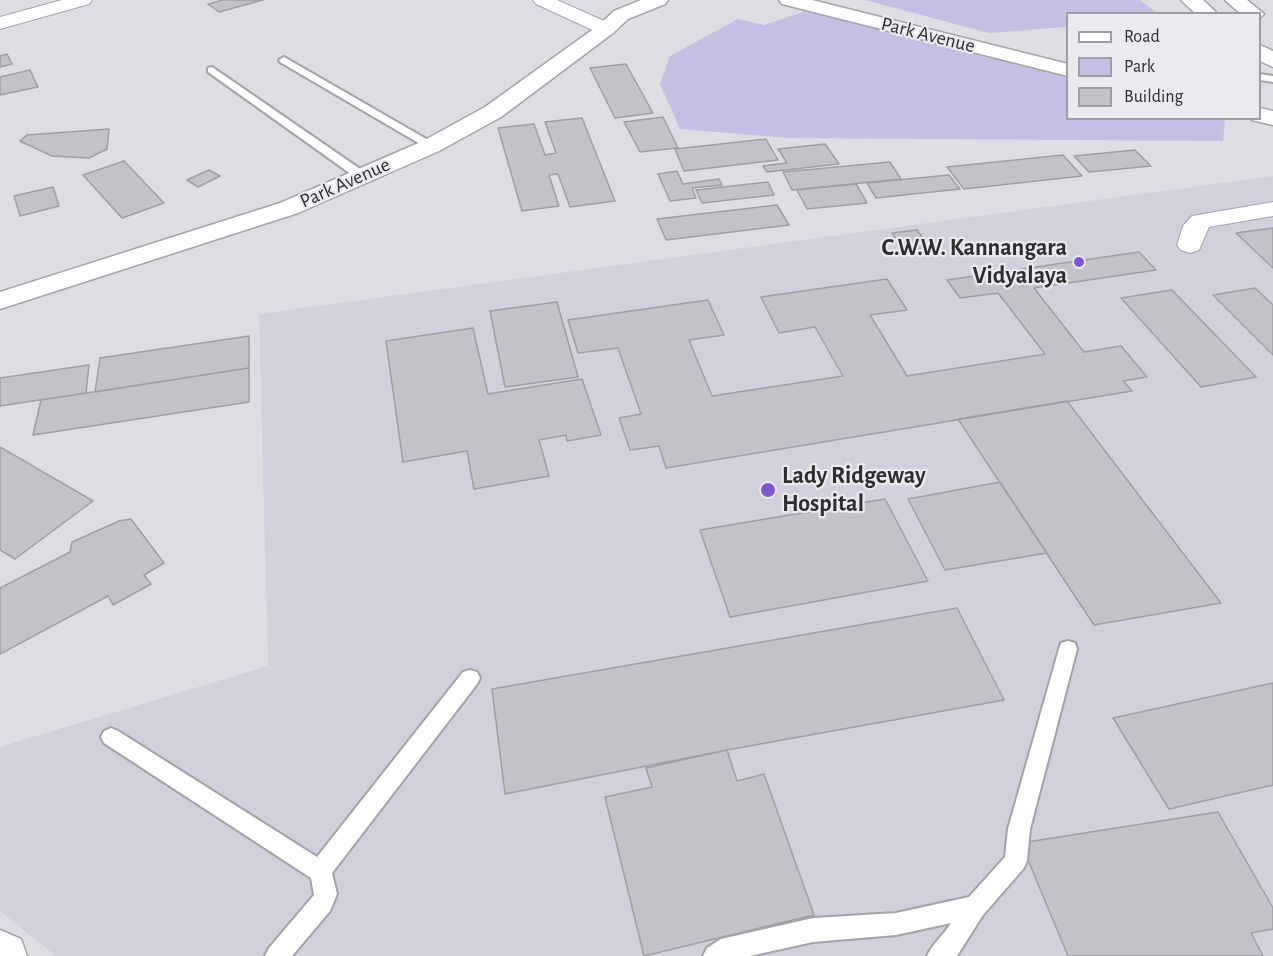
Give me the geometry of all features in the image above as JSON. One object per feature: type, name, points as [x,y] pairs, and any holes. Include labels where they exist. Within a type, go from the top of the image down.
[{"type":"main road","name":"Park Avenue","points":[[0,301],[290,208],[432,146],[493,112],[606,29],[621,15],[658,0]]},
{"type":"main road","name":"Park Avenue","points":[[789,0],[1066,69]]},
{"type":"main road","points":[[1191,0],[1206,12]]},
{"type":"main road","points":[[1235,0],[1251,12]]},
{"type":"main road","points":[[1261,18],[1273,27]]},
{"type":"main road","points":[[1261,52],[1273,61]]},
{"type":"main road","points":[[0,953],[4,956]]},
{"type":"street","points":[[0,23],[83,0]]},
{"type":"street","points":[[542,0],[606,29]]},
{"type":"street","points":[[1190,245],[1195,226],[1201,221],[1273,208]]},
{"type":"lane","points":[[284,60],[432,146]]},
{"type":"lane","points":[[212,70],[362,176]]},
{"type":"lane","points":[[939,956],[949,948],[975,907],[1016,861],[1019,829],[1068,649]]},
{"type":"lane","points":[[320,871],[470,678]]},
{"type":"lane","points":[[111,736],[320,871],[326,894],[322,903],[277,956]]},
{"type":"lane","points":[[715,956],[721,951],[813,930],[896,924],[975,907]]},
{"type":"shaded area","name":"Lady Ridgeway Hospital","points":[[1273,176],[1273,956],[56,956],[0,911],[0,747],[268,666],[259,314]]},
{"type":"green space","points":[[865,0],[1140,0],[1156,12],[1066,12],[1066,27],[989,33]]},
{"type":"green space","points":[[809,10],[1066,74],[1066,120],[1225,120],[1223,141],[788,138],[680,129],[660,84],[670,56],[738,19],[764,25]]},
{"type":"building","points":[[223,0],[263,0],[219,12],[208,4]]},
{"type":"building","points":[[7,54],[12,64],[0,67],[0,56]]},
{"type":"building","points":[[626,64],[653,113],[615,118],[590,68]]},
{"type":"building","points":[[30,70],[38,87],[0,95],[0,77]]},
{"type":"building","points":[[663,117],[678,148],[640,152],[624,122]]},
{"type":"building","points":[[582,118],[615,201],[570,207],[558,174],[549,175],[559,206],[522,211],[498,128],[534,124],[545,155],[556,153],[545,122]]},
{"type":"building","points":[[109,129],[107,149],[89,158],[52,156],[20,141],[27,135]]},
{"type":"building","points":[[766,139],[778,160],[684,171],[675,149]]},
{"type":"building","points":[[825,144],[839,164],[767,172],[763,166],[787,163],[778,149]]},
{"type":"building","points":[[1135,150],[1151,166],[1089,172],[1074,156]]},
{"type":"building","points":[[1063,155],[1082,176],[964,189],[947,167]]},
{"type":"building","points":[[124,161],[164,203],[122,218],[83,175]]},
{"type":"building","points":[[890,162],[901,179],[792,190],[783,172]]},
{"type":"building","points":[[209,170],[220,176],[198,187],[187,180]]},
{"type":"building","points":[[677,171],[683,184],[719,179],[722,185],[692,188],[696,198],[670,201],[658,174]]},
{"type":"building","points":[[949,175],[960,189],[876,198],[867,183]]},
{"type":"building","points":[[768,182],[774,195],[702,203],[696,190]]},
{"type":"building","points":[[856,184],[867,203],[807,209],[797,190]]},
{"type":"building","points":[[53,187],[59,206],[20,216],[14,196]]},
{"type":"building","points":[[777,205],[789,225],[666,240],[657,219]]},
{"type":"building","points":[[1273,228],[1273,268],[1236,233]]},
{"type":"building","points":[[917,230],[929,247],[904,251],[892,233]]},
{"type":"building","points":[[1139,252],[1156,270],[1034,288],[1084,352],[1121,346],[1147,377],[1123,381],[1132,391],[666,468],[659,446],[630,450],[619,418],[641,414],[618,348],[578,353],[568,320],[708,300],[724,335],[689,340],[712,396],[843,376],[815,327],[779,333],[761,297],[887,279],[907,310],[870,315],[907,376],[1045,354],[998,293],[960,298],[947,280]]},
{"type":"building","points":[[1255,288],[1273,305],[1273,355],[1213,295]]},
{"type":"building","points":[[1172,290],[1256,377],[1201,387],[1121,298]]},
{"type":"building","points":[[557,302],[578,377],[505,387],[490,311]]},
{"type":"building","points":[[473,328],[488,394],[582,379],[601,435],[567,441],[566,435],[539,440],[549,476],[474,489],[467,451],[403,462],[386,341]]},
{"type":"building","points":[[249,336],[249,368],[95,392],[100,358]]},
{"type":"building","points":[[89,365],[86,393],[0,406],[0,378]]},
{"type":"building","points":[[249,368],[249,402],[33,435],[41,400]]},
{"type":"building","points":[[1067,401],[1221,603],[1094,625],[958,419]]},
{"type":"building","points":[[0,447],[93,501],[15,559],[0,550]]},
{"type":"building","points":[[1000,482],[1047,553],[945,570],[908,499]]},
{"type":"building","points":[[885,499],[928,581],[730,617],[700,530]]},
{"type":"building","points":[[131,519],[164,563],[144,575],[151,584],[113,605],[108,596],[0,654],[0,588],[70,552],[72,542],[119,521]]},
{"type":"building","points":[[957,608],[1004,700],[727,750],[505,794],[492,689]]},
{"type":"building","points":[[1273,683],[1273,785],[1169,809],[1113,718]]},
{"type":"building","points":[[727,750],[737,781],[764,774],[814,915],[644,956],[605,797],[652,787],[646,768]]},
{"type":"building","points":[[1218,812],[1273,908],[1273,929],[1251,933],[1263,956],[1068,956],[1021,843]]},
{"type":"place","name":"C.W.W. Kannangara Vidyalaya","points":[[1079,262]]},
{"type":"place","name":"Lady Ridgeway Hospital","points":[[768,490]]}]
